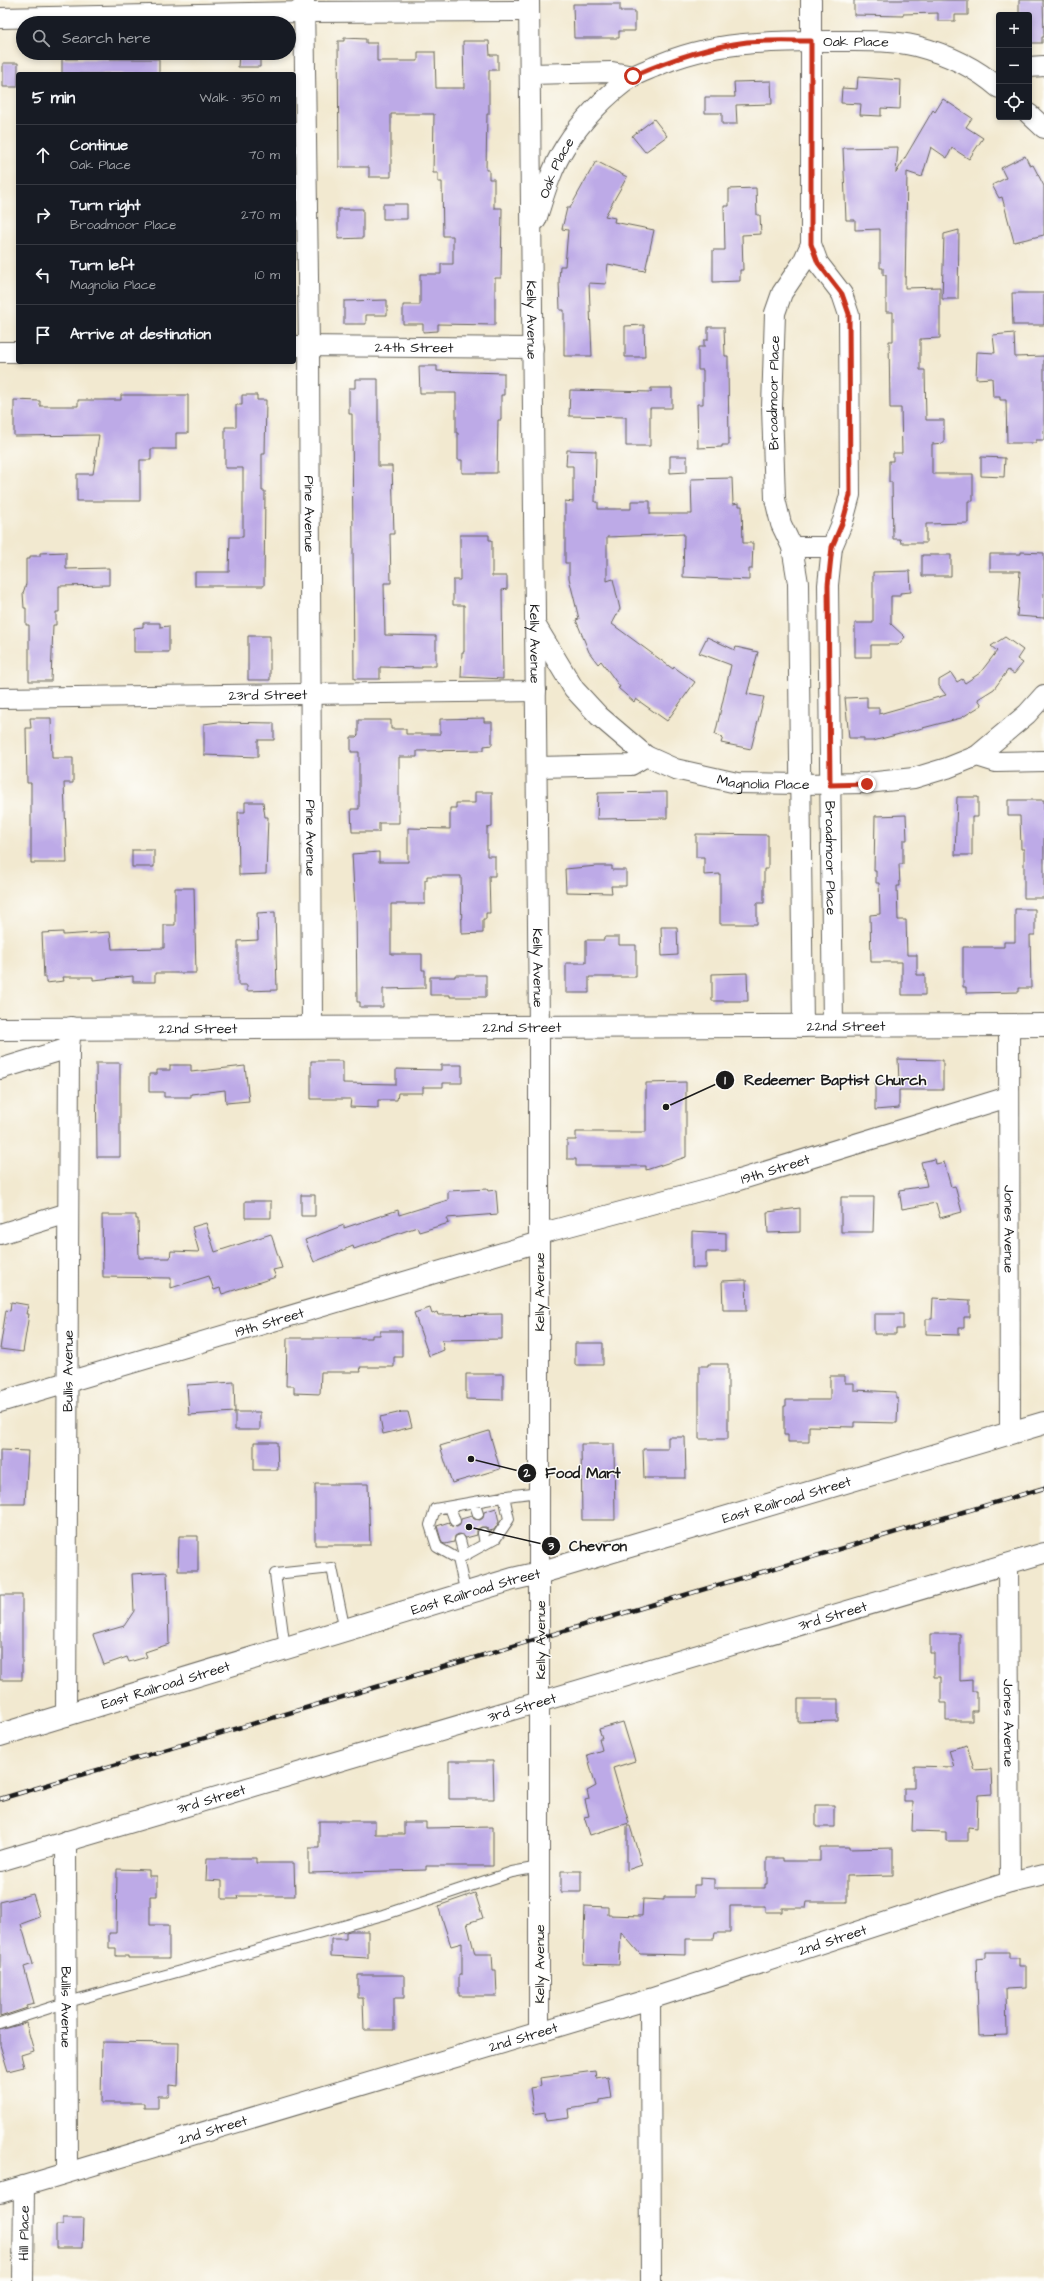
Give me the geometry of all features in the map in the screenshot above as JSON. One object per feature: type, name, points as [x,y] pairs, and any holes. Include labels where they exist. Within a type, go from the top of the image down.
[{"type":"street","name":"Broadmoor Place","points":[[811,0],[811,244],[818,263],[842,294],[849,314],[850,495],[843,521],[832,547],[828,585],[833,1026]]},
{"type":"street","points":[[51,16],[304,6],[529,5]]},
{"type":"street","name":"Kelly Avenue","points":[[529,5],[539,1028],[539,2032]]},
{"type":"street","name":"Pine Avenue","points":[[304,6],[301,346],[310,694],[312,1028]]},
{"type":"street","points":[[0,18],[16,17]]},
{"type":"street","name":"Oak Place","points":[[531,236],[550,179],[565,146],[605,99],[633,76],[663,62],[694,52],[747,42],[883,41],[915,46],[991,71],[997,84]]},
{"type":"street","points":[[1032,67],[1044,66]]},
{"type":"street","points":[[530,74],[612,72],[633,76]]},
{"type":"street","points":[[1032,117],[1044,128]]},
{"type":"street","name":"Broadmoor Place","points":[[803,1027],[798,583],[792,547],[781,524],[775,499],[772,407],[775,313],[782,293],[803,262],[811,244]]},
{"type":"street","name":"24th Street","points":[[301,346],[533,348]]},
{"type":"street","points":[[0,352],[16,352]]},
{"type":"street","points":[[792,547],[832,547]]},
{"type":"street","name":"Magnolia Place","points":[[536,626],[574,689],[599,716],[646,756],[675,769],[737,784],[867,784],[914,778],[977,756],[1027,714],[1044,695]]},
{"type":"street","name":"23rd Street","points":[[0,698],[536,691]]},
{"type":"street","points":[[537,767],[631,765],[646,756]]},
{"type":"street","points":[[977,756],[996,762],[1044,761]]},
{"type":"street","name":"22nd Street","points":[[0,1028],[70,1038],[312,1028],[1044,1025]]},
{"type":"street","name":"Jones Avenue","points":[[1009,1026],[1010,1433]]},
{"type":"street","points":[[0,1068],[70,1038]]},
{"type":"street","name":"Bullis Avenue","points":[[66,1716],[66,1382],[70,1038]]},
{"type":"street","name":"19th Street","points":[[0,1402],[539,1238],[729,1183],[1008,1097]]},
{"type":"street","points":[[0,1234],[68,1213]]},
{"type":"street","name":"East Railroad Street","points":[[0,1735],[466,1594],[539,1574],[1044,1423]]},
{"type":"street","name":"3rd Street","points":[[0,1861],[1044,1553]]},
{"type":"street","name":"Jones Avenue","points":[[1008,1564],[1010,1882]]},
{"type":"street","name":"Bullis Avenue","points":[[66,1841],[68,2172]]},
{"type":"street","name":"2nd Street","points":[[0,2193],[650,1999],[1010,1882],[1044,1874]]},
{"type":"street","points":[[650,1999],[651,2281]]},
{"type":"street","name":"Hill Place","points":[[23,2281],[24,2186]]},
{"type":"lane","points":[[461,1557],[437,1547],[430,1525],[435,1509],[504,1496],[540,1492]]},
{"type":"lane","points":[[461,1557],[496,1538],[509,1519],[504,1496]]},
{"type":"lane","points":[[474,1502],[478,1514]]},
{"type":"lane","points":[[450,1507],[455,1521]]},
{"type":"lane","points":[[482,1533],[486,1544]]},
{"type":"lane","points":[[460,1540],[466,1594]]},
{"type":"lane","points":[[286,1649],[275,1574],[332,1568],[345,1631]]},
{"type":"lane","points":[[0,2024],[68,2002],[383,1915],[512,1872],[540,1867]]},
{"type":"building","points":[[854,0],[968,0],[968,15],[955,15],[955,21],[938,21],[938,13],[903,14],[903,16],[854,15]]},
{"type":"building","points":[[1019,0],[1043,0],[1044,37],[1042,37],[1042,43],[1032,43],[1032,12],[1019,12]]},
{"type":"building","points":[[573,4],[620,4],[620,11],[635,11],[635,31],[619,31],[619,38],[574,38]]},
{"type":"building","points":[[344,38],[366,39],[366,43],[377,43],[377,61],[418,61],[418,52],[435,52],[436,88],[464,88],[463,41],[489,41],[490,55],[498,55],[498,70],[489,70],[489,114],[487,114],[486,170],[489,170],[489,179],[494,179],[494,208],[502,208],[501,278],[495,278],[495,325],[438,324],[438,331],[423,332],[423,324],[403,324],[403,305],[420,305],[420,274],[441,274],[441,264],[453,264],[453,236],[443,236],[442,182],[438,182],[438,173],[433,173],[434,114],[391,114],[391,177],[369,177],[369,167],[339,167],[338,41],[344,41]]},
{"type":"building","points":[[62,60],[159,60],[159,72],[62,72]]},
{"type":"building","points":[[238,60],[260,60],[260,67],[238,67]]},
{"type":"building","points":[[3,63],[18,63],[18,72],[16,72],[16,87],[3,87]]},
{"type":"building","points":[[858,77],[901,80],[900,109],[881,108],[881,116],[860,115],[861,104],[841,103],[842,88],[857,89]]},
{"type":"building","points":[[771,81],[772,104],[736,105],[737,124],[722,124],[722,113],[705,113],[705,97],[735,97],[734,82]]},
{"type":"building","points":[[943,99],[972,118],[966,127],[983,138],[969,159],[952,148],[947,158],[931,147],[922,177],[907,172],[905,288],[940,287],[940,338],[920,339],[920,370],[925,370],[926,420],[944,420],[944,443],[932,444],[932,474],[973,474],[973,501],[968,501],[968,523],[926,524],[926,543],[901,543],[900,539],[893,539],[892,482],[889,482],[889,461],[893,461],[893,453],[902,453],[901,408],[890,408],[889,341],[893,341],[893,312],[886,312],[886,275],[883,275],[883,268],[880,268],[880,229],[855,230],[855,220],[846,220],[843,148],[898,147],[896,173],[933,110],[935,112]]},
{"type":"building","points":[[654,119],[667,136],[645,152],[632,136]]},
{"type":"building","points":[[1025,156],[1030,166],[1033,165],[1044,186],[1044,235],[1014,242],[1002,197],[999,198],[992,185],[1006,178],[1001,168]]},
{"type":"building","points":[[596,161],[627,177],[605,216],[615,218],[614,222],[654,230],[645,271],[608,264],[606,284],[589,283],[592,356],[564,356],[564,310],[560,310],[559,281],[560,266],[565,266],[568,230],[562,229],[567,208],[570,208]]},
{"type":"building","points":[[756,188],[757,215],[760,215],[761,234],[742,235],[743,270],[740,270],[740,281],[713,282],[713,250],[725,250],[724,206],[729,206],[729,189]]},
{"type":"building","points":[[383,204],[407,204],[407,219],[383,219]]},
{"type":"building","points":[[338,209],[363,209],[363,238],[338,239]]},
{"type":"building","points":[[959,230],[958,299],[942,299],[944,234]]},
{"type":"building","points":[[1012,293],[1044,293],[1044,325],[1013,325]]},
{"type":"building","points":[[387,300],[387,315],[366,315],[366,324],[344,324],[344,301]]},
{"type":"building","points":[[644,325],[645,357],[625,357],[625,326]]},
{"type":"building","points":[[708,327],[724,327],[725,356],[728,356],[729,445],[722,445],[722,447],[698,448],[697,404],[703,404],[703,370],[698,370],[698,347],[704,347],[704,340],[708,340]]},
{"type":"building","points":[[1014,333],[1015,357],[1044,356],[1044,440],[1036,440],[1036,443],[1007,443],[1006,400],[1000,400],[1000,397],[993,397],[992,378],[976,379],[977,352],[995,353],[993,335]]},
{"type":"building","points":[[419,366],[437,366],[437,371],[504,373],[504,395],[501,395],[501,420],[498,420],[497,473],[462,473],[462,460],[458,460],[456,393],[420,393]]},
{"type":"building","points":[[355,379],[378,379],[378,466],[392,466],[394,534],[390,534],[391,583],[384,583],[385,635],[436,636],[436,666],[422,666],[422,668],[380,667],[380,679],[354,679],[352,414],[349,414],[349,388],[355,388]]},
{"type":"building","points":[[651,388],[672,388],[672,408],[650,408],[650,446],[626,446],[626,417],[569,416],[570,390],[651,392]]},
{"type":"building","points":[[121,395],[188,395],[188,433],[176,433],[176,449],[151,449],[151,460],[140,460],[140,501],[77,501],[77,474],[93,474],[99,435],[14,436],[14,400],[40,401],[40,406],[78,406],[78,400],[121,400]]},
{"type":"building","points":[[242,395],[257,395],[257,400],[266,400],[265,454],[262,454],[262,491],[265,491],[264,586],[195,586],[195,572],[229,572],[230,537],[243,537],[243,468],[225,468],[225,427],[236,427],[236,405],[242,405]]},
{"type":"building","points":[[567,450],[596,451],[595,502],[598,502],[598,509],[631,509],[631,501],[650,501],[650,514],[692,514],[691,479],[732,478],[733,504],[739,503],[739,506],[742,506],[743,543],[753,543],[752,569],[749,569],[749,580],[683,577],[684,534],[607,537],[607,581],[613,579],[620,609],[612,624],[673,669],[674,667],[695,682],[667,721],[636,699],[634,702],[618,688],[620,687],[601,661],[598,664],[589,652],[576,620],[579,619],[569,578],[569,563],[565,563],[565,501],[573,502],[573,466],[566,466]]},
{"type":"building","points":[[670,456],[687,456],[687,472],[670,473]]},
{"type":"building","points":[[981,457],[1005,458],[1004,477],[981,476]]},
{"type":"building","points":[[460,535],[489,535],[489,540],[492,540],[492,576],[507,576],[507,589],[502,590],[503,679],[461,677],[462,652],[464,652],[464,605],[453,605],[453,580],[460,580]]},
{"type":"building","points":[[66,552],[66,569],[109,568],[109,585],[59,586],[59,612],[56,612],[56,625],[53,625],[51,681],[29,681],[29,625],[26,625],[26,608],[24,608],[23,593],[26,584],[26,559],[30,559],[30,556],[40,556],[40,553]]},
{"type":"building","points":[[1021,552],[1044,553],[1044,618],[1017,616],[1020,571],[990,571],[990,554],[1021,554]]},
{"type":"building","points":[[922,555],[951,555],[951,576],[922,576]]},
{"type":"building","points":[[910,571],[911,592],[900,593],[900,596],[891,596],[891,624],[905,637],[898,645],[871,645],[871,657],[855,657],[855,623],[873,623],[873,572]]},
{"type":"building","points":[[143,623],[160,623],[160,627],[169,626],[169,652],[134,652],[134,628],[143,627]]},
{"type":"building","points":[[248,636],[270,636],[270,680],[248,680]]},
{"type":"building","points":[[707,637],[735,650],[736,647],[758,652],[747,694],[764,697],[751,749],[721,743],[723,737],[715,735],[731,665],[699,653]]},
{"type":"building","points":[[1005,637],[1023,650],[1017,659],[1023,663],[1014,674],[1008,670],[994,689],[978,699],[982,705],[961,718],[873,741],[864,741],[864,738],[849,738],[845,698],[867,697],[867,708],[879,708],[879,714],[946,695],[939,686],[939,680],[951,673],[957,682],[962,679],[965,683],[980,673],[997,651],[991,646]]},
{"type":"building","points":[[30,718],[51,718],[52,758],[73,758],[73,783],[64,783],[67,863],[31,863],[31,783],[27,783],[26,728],[31,728]]},
{"type":"building","points":[[484,718],[484,722],[492,722],[492,745],[484,746],[484,750],[417,751],[417,757],[399,757],[399,823],[379,823],[379,832],[352,832],[351,809],[359,809],[359,752],[351,752],[351,737],[356,737],[358,735],[358,720],[391,720],[391,729],[406,729],[406,734],[440,734],[440,719]]},
{"type":"building","points":[[218,722],[274,723],[274,740],[258,740],[258,757],[204,755],[204,724]]},
{"type":"building","points":[[475,792],[492,792],[492,827],[487,828],[487,856],[495,856],[495,876],[489,876],[490,913],[486,913],[486,919],[483,919],[483,933],[462,934],[461,876],[427,876],[427,880],[425,880],[425,904],[391,904],[391,954],[422,954],[422,970],[425,970],[425,988],[383,989],[383,1007],[360,1007],[360,1002],[357,1002],[356,909],[352,854],[379,852],[379,862],[408,862],[408,828],[450,829],[450,808],[456,808],[456,803],[475,803]]},
{"type":"building","points":[[667,792],[667,818],[597,819],[598,793]]},
{"type":"building","points":[[957,797],[978,797],[978,817],[972,817],[972,855],[955,855]]},
{"type":"building","points":[[1008,800],[1044,800],[1044,898],[1024,898],[1024,849],[1021,849],[1020,816],[1008,816]]},
{"type":"building","points":[[245,802],[263,802],[265,817],[268,817],[266,874],[239,875],[238,812],[245,812]]},
{"type":"building","points":[[906,815],[907,840],[903,840],[903,864],[899,864],[900,886],[897,886],[898,920],[906,920],[907,955],[917,955],[917,975],[925,975],[925,995],[902,995],[902,962],[871,962],[870,915],[880,914],[879,883],[876,883],[876,871],[874,871],[875,816]]},
{"type":"building","points":[[696,834],[768,835],[768,869],[764,869],[764,903],[757,903],[757,924],[720,924],[720,874],[704,875],[704,857],[696,857]]},
{"type":"building","points":[[132,850],[154,850],[154,867],[132,867]]},
{"type":"building","points":[[612,866],[612,870],[626,870],[626,886],[611,886],[612,893],[566,892],[565,869]]},
{"type":"building","points":[[175,888],[194,888],[196,973],[155,973],[155,982],[133,982],[133,976],[93,980],[93,977],[63,977],[64,981],[46,983],[46,978],[44,978],[42,933],[63,932],[63,935],[110,932],[112,949],[164,948],[164,925],[175,925]]},
{"type":"building","points":[[1015,909],[1035,909],[1035,935],[1030,935],[1031,988],[1019,988],[1019,992],[966,993],[966,987],[963,987],[963,947],[1004,947],[1004,942],[1015,942]]},
{"type":"building","points":[[275,912],[277,990],[247,991],[247,985],[238,985],[238,941],[258,940],[257,913]]},
{"type":"building","points":[[661,927],[677,927],[678,955],[662,956]]},
{"type":"building","points":[[604,937],[619,937],[619,945],[636,945],[636,977],[589,977],[589,993],[566,993],[566,963],[586,963],[586,940],[604,940]]},
{"type":"building","points":[[747,973],[748,1001],[712,1001],[712,974]]},
{"type":"building","points":[[455,975],[486,975],[486,997],[450,997],[450,995],[430,995],[430,977],[455,977]]},
{"type":"building","points":[[898,1059],[943,1060],[943,1090],[899,1090],[899,1108],[875,1110],[875,1082],[899,1082]]},
{"type":"building","points":[[311,1061],[343,1061],[343,1083],[396,1084],[396,1069],[441,1070],[441,1065],[462,1065],[462,1083],[443,1083],[443,1087],[423,1087],[423,1093],[398,1093],[397,1100],[378,1100],[378,1108],[350,1107],[351,1099],[311,1099]]},
{"type":"building","points":[[96,1063],[120,1063],[120,1157],[97,1157]]},
{"type":"building","points":[[170,1065],[191,1065],[191,1072],[245,1066],[249,1101],[226,1103],[225,1090],[191,1094],[191,1097],[164,1097],[164,1092],[149,1092],[149,1074],[157,1074],[157,1070],[170,1070]]},
{"type":"building","points":[[686,1082],[686,1157],[646,1170],[646,1166],[576,1166],[576,1159],[567,1159],[567,1140],[576,1140],[576,1132],[646,1132],[646,1083]]},
{"type":"building","points":[[935,1159],[936,1164],[944,1162],[951,1187],[955,1186],[962,1212],[940,1218],[936,1203],[902,1209],[899,1190],[927,1186],[921,1162]]},
{"type":"building","points":[[487,1189],[488,1191],[496,1190],[498,1214],[447,1218],[449,1223],[419,1232],[417,1227],[354,1249],[353,1246],[314,1262],[305,1240],[344,1225],[344,1228],[398,1210],[399,1215],[448,1200],[448,1191]]},
{"type":"building","points":[[301,1195],[315,1195],[315,1216],[301,1216]]},
{"type":"building","points":[[841,1197],[874,1197],[873,1232],[841,1232]]},
{"type":"building","points":[[245,1201],[271,1201],[271,1218],[245,1218]]},
{"type":"building","points":[[800,1208],[800,1232],[768,1233],[767,1212]]},
{"type":"building","points":[[102,1215],[136,1215],[136,1219],[138,1219],[139,1258],[170,1258],[171,1251],[199,1252],[192,1227],[206,1223],[215,1252],[271,1234],[282,1268],[273,1270],[276,1277],[222,1294],[220,1288],[214,1290],[209,1276],[171,1288],[171,1278],[103,1277]]},
{"type":"building","points":[[692,1231],[726,1233],[726,1252],[706,1252],[706,1268],[692,1268]]},
{"type":"building","points":[[746,1280],[747,1310],[723,1310],[722,1281]]},
{"type":"building","points":[[933,1298],[970,1300],[970,1317],[964,1317],[964,1328],[959,1328],[959,1335],[926,1334],[926,1319],[932,1319]]},
{"type":"building","points":[[11,1302],[28,1305],[26,1314],[29,1314],[23,1352],[0,1349],[6,1310],[10,1311]]},
{"type":"building","points":[[430,1308],[432,1314],[437,1312],[438,1315],[502,1314],[502,1339],[442,1340],[444,1350],[429,1356],[414,1313]]},
{"type":"building","points":[[874,1314],[903,1314],[903,1329],[896,1329],[896,1334],[874,1334]]},
{"type":"building","points":[[380,1331],[402,1331],[402,1357],[394,1357],[394,1367],[360,1367],[361,1372],[321,1372],[320,1394],[294,1393],[294,1386],[286,1386],[287,1338],[372,1338],[372,1335],[380,1335]]},
{"type":"building","points":[[575,1343],[603,1343],[603,1365],[575,1365]]},
{"type":"building","points":[[708,1364],[728,1364],[728,1439],[699,1439],[699,1366],[708,1366]]},
{"type":"building","points":[[466,1374],[503,1374],[503,1400],[466,1399]]},
{"type":"building","points":[[830,1376],[845,1376],[845,1383],[854,1383],[854,1390],[896,1392],[896,1398],[898,1398],[897,1423],[854,1422],[854,1427],[809,1426],[809,1442],[788,1442],[788,1435],[784,1435],[784,1406],[786,1406],[786,1400],[830,1400]]},
{"type":"building","points":[[234,1382],[235,1412],[189,1415],[187,1385]]},
{"type":"building","points":[[235,1412],[260,1412],[260,1430],[235,1430]]},
{"type":"building","points":[[408,1412],[412,1427],[383,1434],[380,1417]]},
{"type":"building","points":[[489,1431],[500,1469],[452,1483],[440,1446]]},
{"type":"building","points":[[668,1437],[685,1437],[686,1478],[644,1478],[643,1449],[668,1449]]},
{"type":"building","points":[[254,1442],[277,1442],[278,1470],[254,1470]]},
{"type":"building","points":[[581,1444],[614,1444],[615,1520],[582,1520]]},
{"type":"building","points":[[0,1450],[28,1451],[25,1504],[0,1504]]},
{"type":"building","points":[[315,1484],[368,1484],[370,1545],[315,1545]]},
{"type":"building","points":[[496,1508],[499,1522],[494,1530],[489,1531],[486,1527],[481,1527],[477,1530],[477,1535],[466,1538],[459,1534],[455,1536],[454,1542],[445,1544],[442,1543],[437,1526],[449,1522],[451,1526],[457,1527],[460,1525],[461,1519],[472,1516],[474,1519],[480,1520],[483,1518],[484,1512]]},
{"type":"building","points":[[179,1536],[198,1536],[198,1571],[178,1571]]},
{"type":"building","points":[[167,1572],[169,1644],[145,1652],[147,1657],[129,1662],[127,1657],[104,1665],[93,1635],[124,1626],[134,1611],[132,1574]]},
{"type":"building","points":[[0,1595],[22,1595],[22,1680],[0,1680]]},
{"type":"building","points":[[930,1634],[960,1634],[960,1681],[972,1680],[972,1691],[977,1691],[977,1711],[972,1711],[972,1721],[946,1721],[946,1703],[941,1703],[941,1677],[934,1677],[934,1653],[930,1653]]},
{"type":"building","points":[[798,1699],[838,1699],[838,1721],[798,1722]]},
{"type":"building","points":[[623,1722],[635,1761],[613,1768],[629,1823],[590,1835],[584,1817],[589,1816],[585,1800],[589,1799],[587,1791],[596,1786],[587,1755],[602,1750],[599,1738],[602,1738],[599,1729]]},
{"type":"building","points":[[967,1745],[974,1770],[991,1769],[992,1794],[978,1795],[977,1828],[968,1827],[968,1841],[946,1841],[946,1832],[912,1831],[913,1802],[904,1802],[904,1788],[914,1788],[914,1766],[954,1767],[949,1750]]},
{"type":"building","points":[[449,1761],[493,1761],[494,1799],[449,1799]]},
{"type":"building","points":[[816,1805],[834,1805],[834,1827],[816,1827]]},
{"type":"building","points":[[319,1821],[375,1821],[375,1834],[404,1834],[404,1822],[426,1822],[426,1828],[493,1827],[493,1866],[426,1866],[426,1870],[309,1873],[309,1848],[319,1848]]},
{"type":"building","points":[[627,1826],[630,1826],[642,1865],[627,1870]]},
{"type":"building","points":[[820,1847],[849,1847],[849,1849],[893,1848],[893,1875],[847,1876],[847,1902],[807,1902],[806,1908],[782,1908],[782,1912],[765,1912],[765,1906],[730,1906],[730,1933],[715,1933],[714,1939],[686,1939],[686,1955],[640,1954],[621,1932],[619,1965],[583,1964],[585,1906],[608,1907],[608,1915],[642,1916],[643,1899],[664,1900],[664,1897],[694,1897],[694,1885],[700,1885],[700,1878],[714,1879],[714,1888],[765,1888],[765,1884],[767,1884],[767,1858],[783,1858],[783,1861],[820,1861]]},
{"type":"building","points":[[207,1858],[256,1858],[256,1863],[294,1863],[295,1896],[237,1896],[238,1899],[222,1899],[222,1881],[206,1880]]},
{"type":"building","points":[[117,1869],[149,1870],[149,1876],[157,1876],[157,1896],[150,1896],[150,1925],[169,1925],[169,1958],[128,1958],[128,1956],[116,1956],[116,1948],[109,1948],[109,1933],[116,1933]]},
{"type":"building","points":[[561,1871],[581,1871],[581,1892],[561,1892]]},
{"type":"building","points":[[475,1893],[483,1918],[467,1923],[475,1954],[492,1954],[493,1971],[496,1971],[497,1996],[459,1996],[459,1975],[462,1975],[462,1943],[451,1946],[438,1906]]},
{"type":"building","points":[[33,1894],[40,1917],[21,1924],[33,1964],[24,1967],[34,2003],[26,2005],[27,2008],[0,2017],[0,1902]]},
{"type":"building","points":[[368,1931],[368,1958],[331,1956],[331,1939],[346,1939],[346,1932]]},
{"type":"building","points":[[986,1952],[1009,1952],[1009,1958],[1019,1958],[1019,1966],[1026,1966],[1026,1988],[1006,1989],[1007,2035],[979,2036],[976,1959],[986,1958]]},
{"type":"building","points":[[358,1975],[404,1975],[404,1998],[394,1998],[394,2030],[364,2030],[363,1998],[358,1998]]},
{"type":"building","points":[[26,2023],[34,2051],[21,2055],[24,2067],[8,2071],[0,2045],[0,2030]]},
{"type":"building","points":[[102,2042],[179,2043],[178,2086],[169,2085],[169,2096],[158,2096],[158,2108],[144,2108],[144,2103],[101,2103]]},
{"type":"building","points":[[595,2071],[596,2078],[608,2076],[611,2098],[600,2100],[600,2104],[569,2109],[570,2118],[546,2121],[545,2112],[534,2114],[530,2088],[541,2086],[540,2078]]},
{"type":"building","points":[[63,2218],[84,2218],[83,2248],[56,2248],[56,2225],[63,2225]]},
{"type":"railway","points":[[0,1799],[1044,1488]]},
{"type":"place","name":"Redeemer Baptist Church","points":[[666,1107]]},
{"type":"place","name":"Food Mart","points":[[471,1459]]},
{"type":"place","name":"Chevron","points":[[469,1527]]},
{"type":"route","points":[[633,76],[663,62],[694,52],[747,42],[811,41],[811,244],[818,263],[842,294],[849,314],[850,495],[843,521],[832,547],[828,585],[830,785],[867,784]]}]
